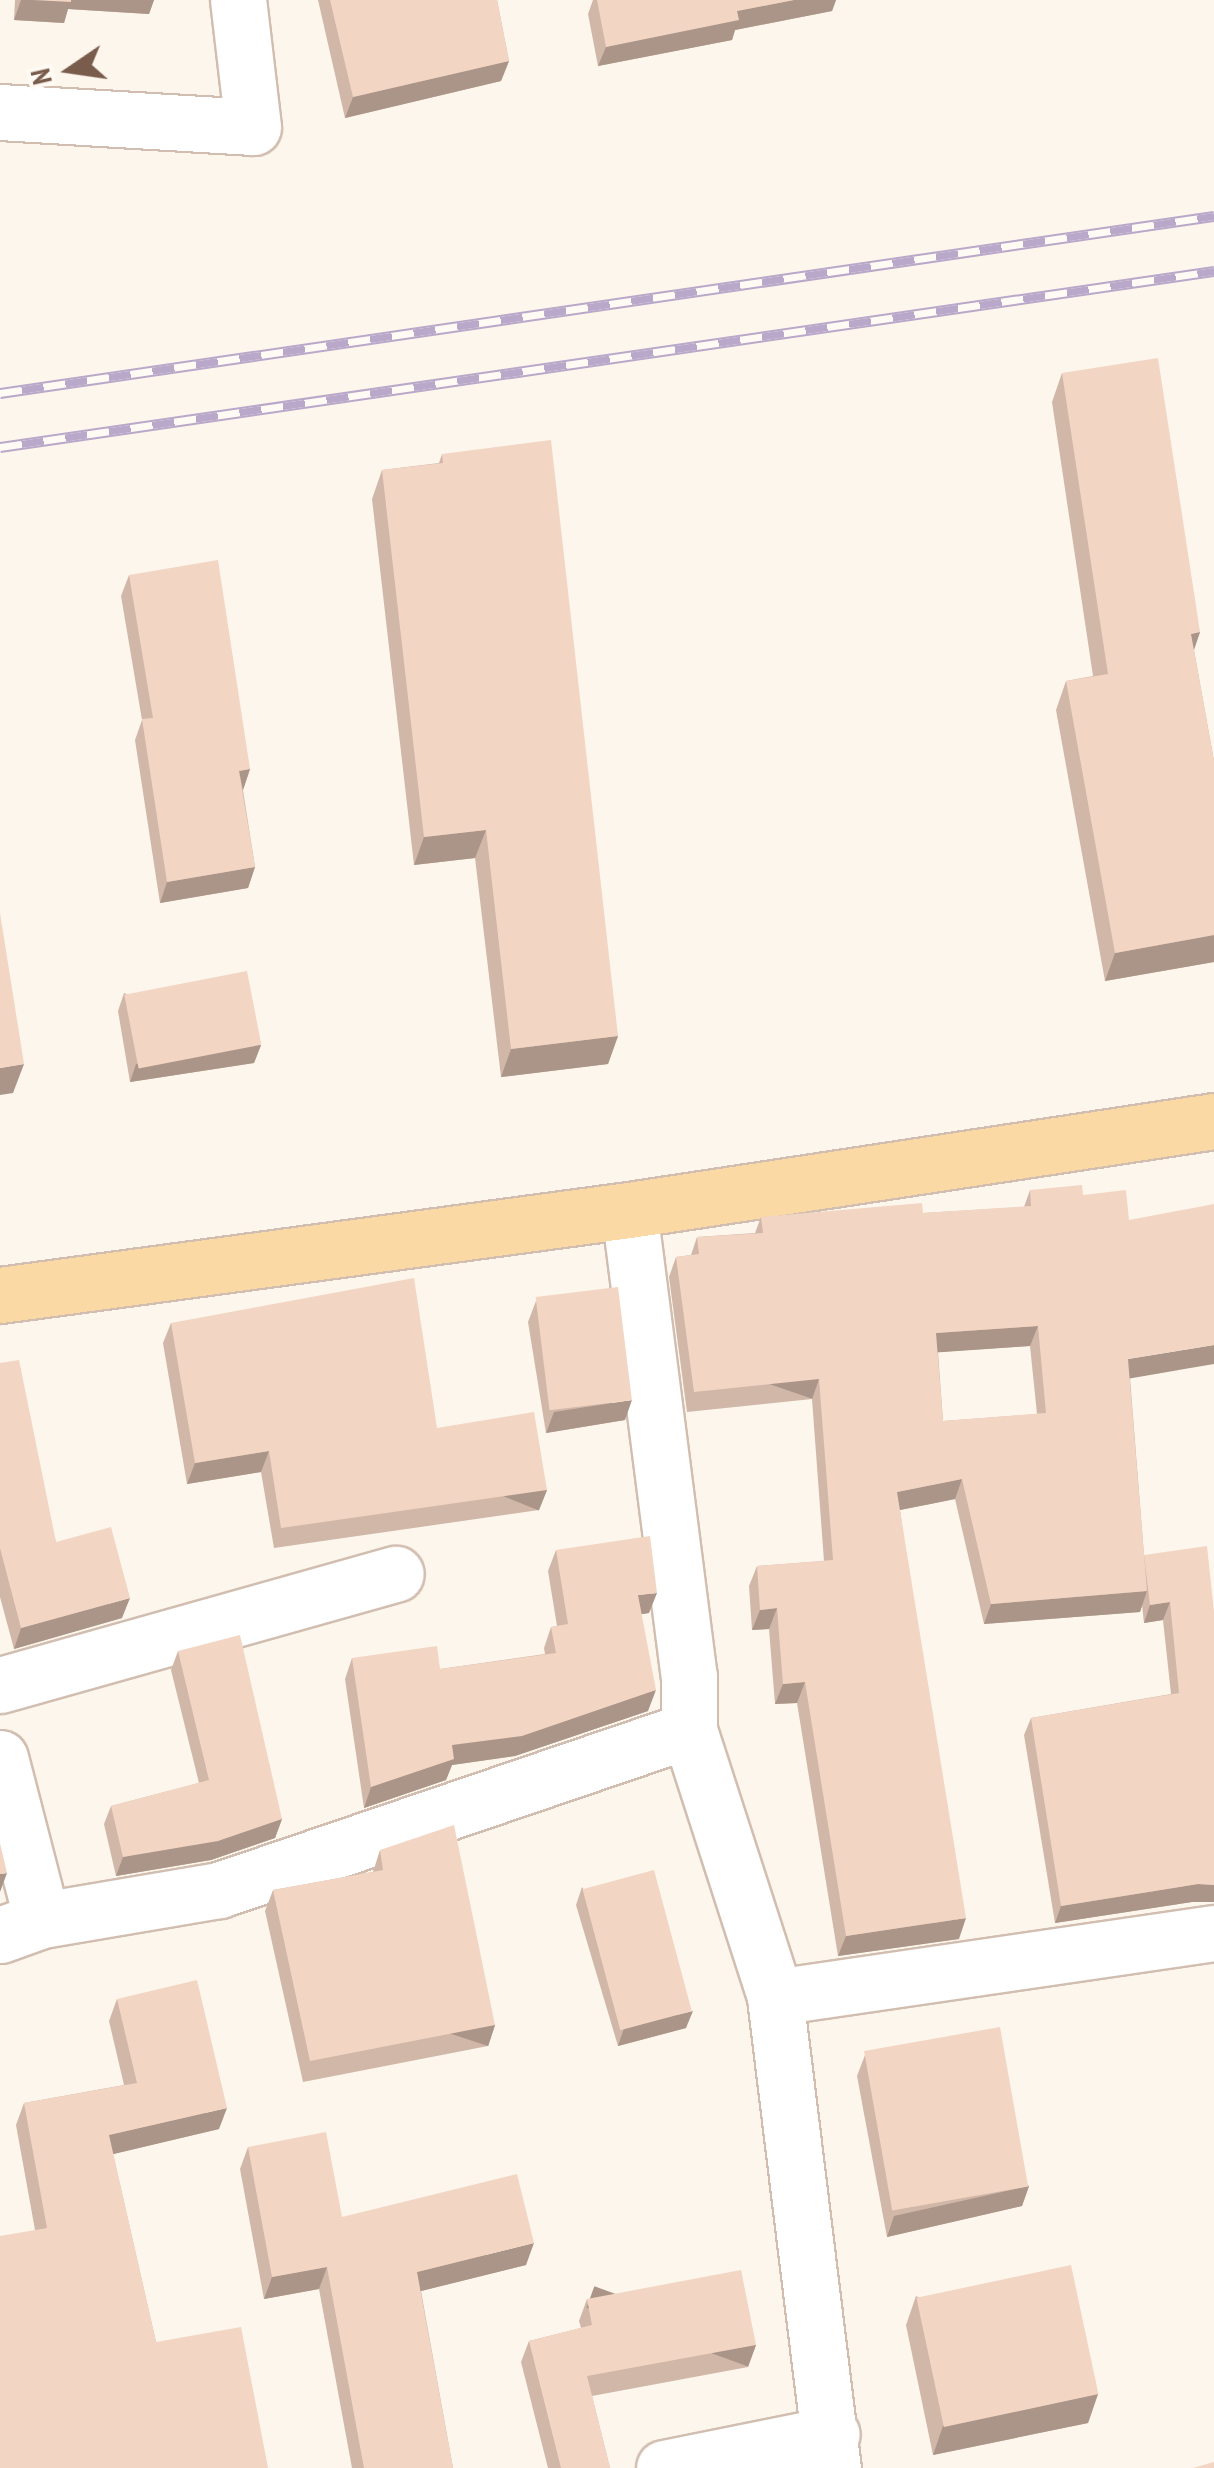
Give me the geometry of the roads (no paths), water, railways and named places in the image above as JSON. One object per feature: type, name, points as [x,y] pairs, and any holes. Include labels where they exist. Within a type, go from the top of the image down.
[{"type":"main road","points":[[0,1295],[629,1210],[1214,1121]]},
{"type":"street","points":[[12,102],[253,127],[238,0]]},
{"type":"street","points":[[629,1210],[688,1676],[689,1730],[776,1997],[832,2451],[664,2468]]},
{"type":"street","points":[[0,1686],[396,1574]]},
{"type":"street","points":[[0,1758],[21,1928],[219,1890],[689,1730]]},
{"type":"street","points":[[776,1997],[1214,1933]]},
{"type":"railway","points":[[0,393],[1214,216]]},
{"type":"railway","points":[[0,447],[1214,271]]}]
